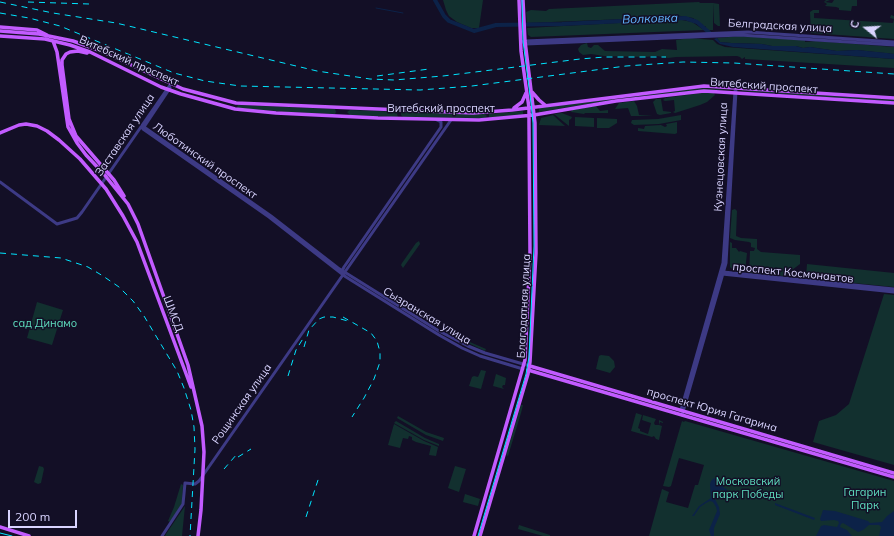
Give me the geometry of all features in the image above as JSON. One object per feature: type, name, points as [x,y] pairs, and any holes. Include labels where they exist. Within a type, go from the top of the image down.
[{"type":"main road","points":[[519,0],[522,20]]},
{"type":"main road","points":[[522,29],[523,0]]},
{"type":"main road","points":[[0,27],[41,31],[50,36],[54,42],[57,52],[64,108],[68,127],[77,143],[88,154]]},
{"type":"main road","name":"Благодатная улица","points":[[474,536],[524,366],[530,253],[529,108],[521,41],[522,29]]},
{"type":"main road","name":"Благодатная улица","points":[[480,536],[529,368],[536,253],[534,107],[526,42],[522,29]]},
{"type":"main road","name":"Витебский проспект","points":[[0,31],[39,34],[81,44],[109,55],[182,90],[223,101],[243,104],[486,112],[529,108],[696,86],[894,98]]},
{"type":"main road","name":"Витебский проспект","points":[[0,36],[55,41],[80,48],[98,55],[168,90],[221,106],[261,112],[401,119],[486,120],[529,116],[616,101],[696,92],[894,103]]},
{"type":"main road","points":[[88,154],[76,136],[69,119],[62,62],[66,54],[73,51],[98,55]]},
{"type":"main road","points":[[532,91],[539,100],[546,105]]},
{"type":"main road","points":[[512,110],[522,102],[527,92]]},
{"type":"main road","points":[[615,96],[616,101]]},
{"type":"main road","points":[[221,106],[224,104],[223,101]]},
{"type":"main road","points":[[336,108],[338,111],[336,116]]},
{"type":"main road","points":[[347,108],[345,112],[347,116]]},
{"type":"main road","points":[[401,110],[399,115],[401,119]]},
{"type":"main road","points":[[486,112],[488,116],[486,120]]},
{"type":"main road","name":"ШМСД","points":[[0,133],[18,125],[26,124],[37,126],[47,131],[80,159],[106,189],[124,216],[142,255],[190,386],[200,427],[203,466],[198,536]]},
{"type":"main road","name":"ШМСД","points":[[88,154],[128,204],[138,224],[188,365],[202,426],[203,467],[198,536]]},
{"type":"main road","name":"Сызранская улица","points":[[524,366],[529,368]]},
{"type":"main road","name":"проспект Юрия Гагарина","points":[[529,368],[894,473]]},
{"type":"main road","name":"проспект Юрия Гагарина","points":[[682,412],[894,477]]},
{"type":"main road","points":[[0,527],[29,536]]},
{"type":"street","name":"Белградская улица","points":[[715,34],[757,32],[894,42]]},
{"type":"street","points":[[526,42],[702,33],[715,34]]},
{"type":"street","points":[[521,41],[706,36],[715,34]]},
{"type":"street","name":"Белградская улица","points":[[715,34],[894,45]]},
{"type":"street","name":"Заставская улица","points":[[0,182],[57,224],[74,219],[81,214],[170,85]]},
{"type":"street","name":"Кузнецовская улица","points":[[682,412],[723,273],[727,252],[736,88]]},
{"type":"street","name":"Рощинская улица","points":[[162,536],[183,504],[185,482],[196,484],[199,481],[441,127],[441,122],[437,120]]},
{"type":"street","name":"Рощинская улица","points":[[343,272],[451,120]]},
{"type":"street","name":"Люботинский проспект","points":[[143,126],[143,129],[269,217],[343,272]]},
{"type":"street","name":"Сызранская улица","points":[[343,272],[460,342],[485,353],[524,366]]},
{"type":"street","name":"Сызранская улица","points":[[343,272],[458,346],[480,356],[524,366]]},
{"type":"street","name":"проспект Космонавтов","points":[[723,273],[894,291]]},
{"type":"street","points":[[458,346],[460,342]]},
{"type":"green space","points":[[443,0],[483,0],[479,28],[471,28],[457,22],[449,16]]},
{"type":"green space","points":[[826,0],[830,0],[825,2],[832,3],[834,0],[857,0],[857,6],[852,6],[851,11],[839,10],[839,8],[836,7],[825,6],[827,4],[824,2]]},
{"type":"green space","points":[[699,2],[713,3],[713,30],[708,30],[705,27],[706,26],[703,26],[703,24],[702,25],[693,18],[675,15],[650,18],[527,23],[526,12],[531,10],[546,11],[549,9]]},
{"type":"green space","points":[[713,3],[719,4],[720,26],[714,23]]},
{"type":"green space","points":[[813,10],[819,10],[819,13],[814,13],[814,18],[893,23],[894,19],[894,39],[811,33],[810,12]]},
{"type":"green space","points":[[891,15],[894,16],[894,19],[890,18]]},
{"type":"green space","points":[[664,19],[692,22],[704,30],[531,37],[528,35],[527,28],[654,21]]},
{"type":"green space","points":[[741,36],[805,40],[805,42],[816,41],[894,47],[894,54],[857,50],[837,51],[810,47],[803,48],[796,46],[731,43],[720,42],[717,38]]},
{"type":"green space","points":[[690,38],[713,40],[717,44],[725,47],[894,59],[894,68],[745,59],[745,57],[742,59],[737,56],[668,58],[657,56],[583,55],[578,49],[581,45],[587,43],[588,47],[591,48],[594,45],[598,45],[605,51],[655,52],[662,49],[677,50],[676,40]]},
{"type":"green space","points":[[699,88],[732,90],[699,90],[616,99]]},
{"type":"green space","points":[[742,91],[894,100],[894,102]]},
{"type":"green space","points":[[701,93],[714,93],[715,95],[707,102],[675,113],[673,112],[675,111],[674,100],[663,100],[665,98]]},
{"type":"green space","points":[[656,99],[661,99],[663,111],[671,113],[660,115],[657,114],[653,102]]},
{"type":"green space","points":[[613,100],[539,112],[539,108]]},
{"type":"green space","points":[[634,101],[639,115],[653,116],[631,116],[628,108],[615,109],[619,103]]},
{"type":"green space","points":[[238,105],[335,109],[336,112],[335,114],[288,112],[238,108]]},
{"type":"green space","points":[[596,106],[600,111],[608,110],[608,113],[584,114],[571,112],[572,110]]},
{"type":"green space","points":[[350,110],[398,112],[398,117],[350,115],[347,112]]},
{"type":"green space","points":[[523,111],[523,115],[489,118],[489,114]]},
{"type":"green space","points":[[401,112],[485,114],[487,116],[485,118],[403,117]]},
{"type":"green space","points":[[562,113],[572,117],[569,120],[569,126],[554,114]]},
{"type":"green space","points":[[553,115],[565,126],[539,125],[541,118]]},
{"type":"green space","points":[[681,115],[681,120],[659,124],[634,125],[631,123],[632,120],[658,119]]},
{"type":"green space","points":[[575,117],[594,118],[594,127],[575,126]]},
{"type":"green space","points":[[597,118],[617,119],[617,123],[609,128],[597,128]]},
{"type":"green space","points":[[677,122],[677,133],[675,134],[638,131],[638,128],[644,129],[645,126],[661,125],[665,127],[667,126],[666,124]]},
{"type":"green space","points":[[735,209],[737,211],[736,236],[741,238],[757,239],[757,249],[761,252],[800,255],[800,264],[784,276],[749,273],[750,251],[754,251],[755,248],[751,247],[751,243],[749,242],[730,238],[732,210]]},
{"type":"green space","points":[[419,241],[420,244],[403,268],[401,265],[402,263]]},
{"type":"green space","points":[[730,242],[732,243],[732,248],[736,248],[739,252],[747,253],[745,272],[734,271],[730,267]]},
{"type":"green space","points":[[807,264],[894,273],[894,287],[806,278]]},
{"type":"green space","points":[[884,294],[894,295],[894,465],[813,442],[819,421],[836,415],[849,404]]},
{"type":"green space","name":"сад Динамо","points":[[37,302],[63,310],[52,345],[27,338]]},
{"type":"green space","points":[[452,332],[486,349],[485,351],[447,333]]},
{"type":"green space","points":[[599,356],[609,356],[614,361],[615,367],[610,373],[596,369]]},
{"type":"green space","points":[[481,370],[486,371],[481,389],[469,386],[472,377],[478,377]]},
{"type":"green space","points":[[496,374],[506,378],[505,385],[502,387],[504,389],[493,386]]},
{"type":"green space","points":[[521,405],[523,405],[508,456],[506,455]]},
{"type":"green space","points":[[636,413],[642,415],[638,428],[640,431],[648,434],[651,423],[642,420],[643,415],[656,419],[654,423],[655,425],[662,426],[659,440],[654,436],[652,437],[631,431]]},
{"type":"green space","points":[[398,416],[426,432],[444,438],[443,441],[426,435],[397,418]]},
{"type":"green space","points":[[396,421],[425,438],[439,444],[439,446],[424,440],[394,423]]},
{"type":"green space","name":"Московский парк Победы","points":[[682,421],[894,481],[894,536],[649,536],[662,489],[669,492],[666,502],[688,508],[695,485],[698,485],[704,465],[679,458],[671,486],[663,486]]},
{"type":"green space","points":[[394,424],[438,447],[436,456],[429,455],[431,446],[416,442],[409,436],[408,439],[403,438],[400,448],[388,445]]},
{"type":"green space","points":[[39,466],[43,467],[44,469],[41,483],[38,484],[34,482]]},
{"type":"green space","points":[[455,466],[466,469],[459,492],[448,488]]},
{"type":"green space","points":[[181,484],[183,485],[182,504],[170,522],[168,521]]},
{"type":"green space","points":[[465,494],[480,499],[478,506],[463,502]]},
{"type":"green space","points":[[185,506],[182,536],[165,536],[166,534]]},
{"type":"green space","points":[[519,525],[550,536],[543,536],[518,529]]},
{"type":"water","points":[[717,38],[720,42],[731,43],[796,46],[803,48],[810,47],[837,51],[857,50],[887,53],[894,54],[894,59],[733,47],[720,44],[714,39]]},
{"type":"water","points":[[714,478],[727,489],[727,491],[721,490],[717,492],[715,499],[719,507],[720,514],[714,528],[714,536],[711,536],[709,530],[717,511],[713,502],[710,501],[700,507],[694,516],[692,516],[699,506],[711,498],[710,484]]},
{"type":"water","points":[[775,503],[815,518],[814,520],[775,505]]},
{"type":"water","points":[[823,510],[835,511],[868,521],[870,523],[882,522],[894,511],[894,536],[879,536],[881,527],[879,525],[869,525],[858,532],[843,523],[840,527],[847,530],[852,536],[816,536],[821,526],[837,527],[839,523],[838,521],[834,520],[821,521],[820,519]]},
{"type":"waterway","name":"Волковка","points":[[435,0],[444,16],[449,21],[474,31],[496,25],[562,24],[685,18],[697,22],[712,35]]},
{"type":"waterway","points":[[376,8],[403,13]]},
{"type":"tram line","points":[[478,536],[526,374],[529,357],[534,246],[533,123],[523,41],[522,0]]},
{"type":"tram line","points":[[0,533],[12,536]]},
{"type":"railway","points":[[0,2],[53,13],[116,23],[317,71],[370,79],[394,80],[443,76],[605,57],[666,57]]},
{"type":"railway","points":[[28,2],[89,4]]},
{"type":"railway","points":[[0,13],[29,18],[60,26],[174,73],[205,81],[240,86],[420,90],[472,86],[626,66],[683,62],[734,63],[894,74]]},
{"type":"railway","points":[[377,76],[429,69]]},
{"type":"railway","points":[[0,253],[61,258],[88,267],[119,287],[133,301],[144,316],[177,371],[191,410],[194,427],[195,449],[190,536]]},
{"type":"railway","points":[[304,347],[309,330],[319,319],[324,317],[333,317],[348,321]]},
{"type":"railway","points":[[343,317],[371,333],[377,341],[380,352],[380,362],[374,379],[352,417]]},
{"type":"railway","points":[[288,376],[296,350],[304,337]]},
{"type":"railway","points":[[238,457],[251,449]]},
{"type":"railway","points":[[224,469],[237,454]]},
{"type":"railway","points":[[306,517],[319,477]]},
{"type":"park label","name":"Гагарин Парк","points":[[865,499]]}]
